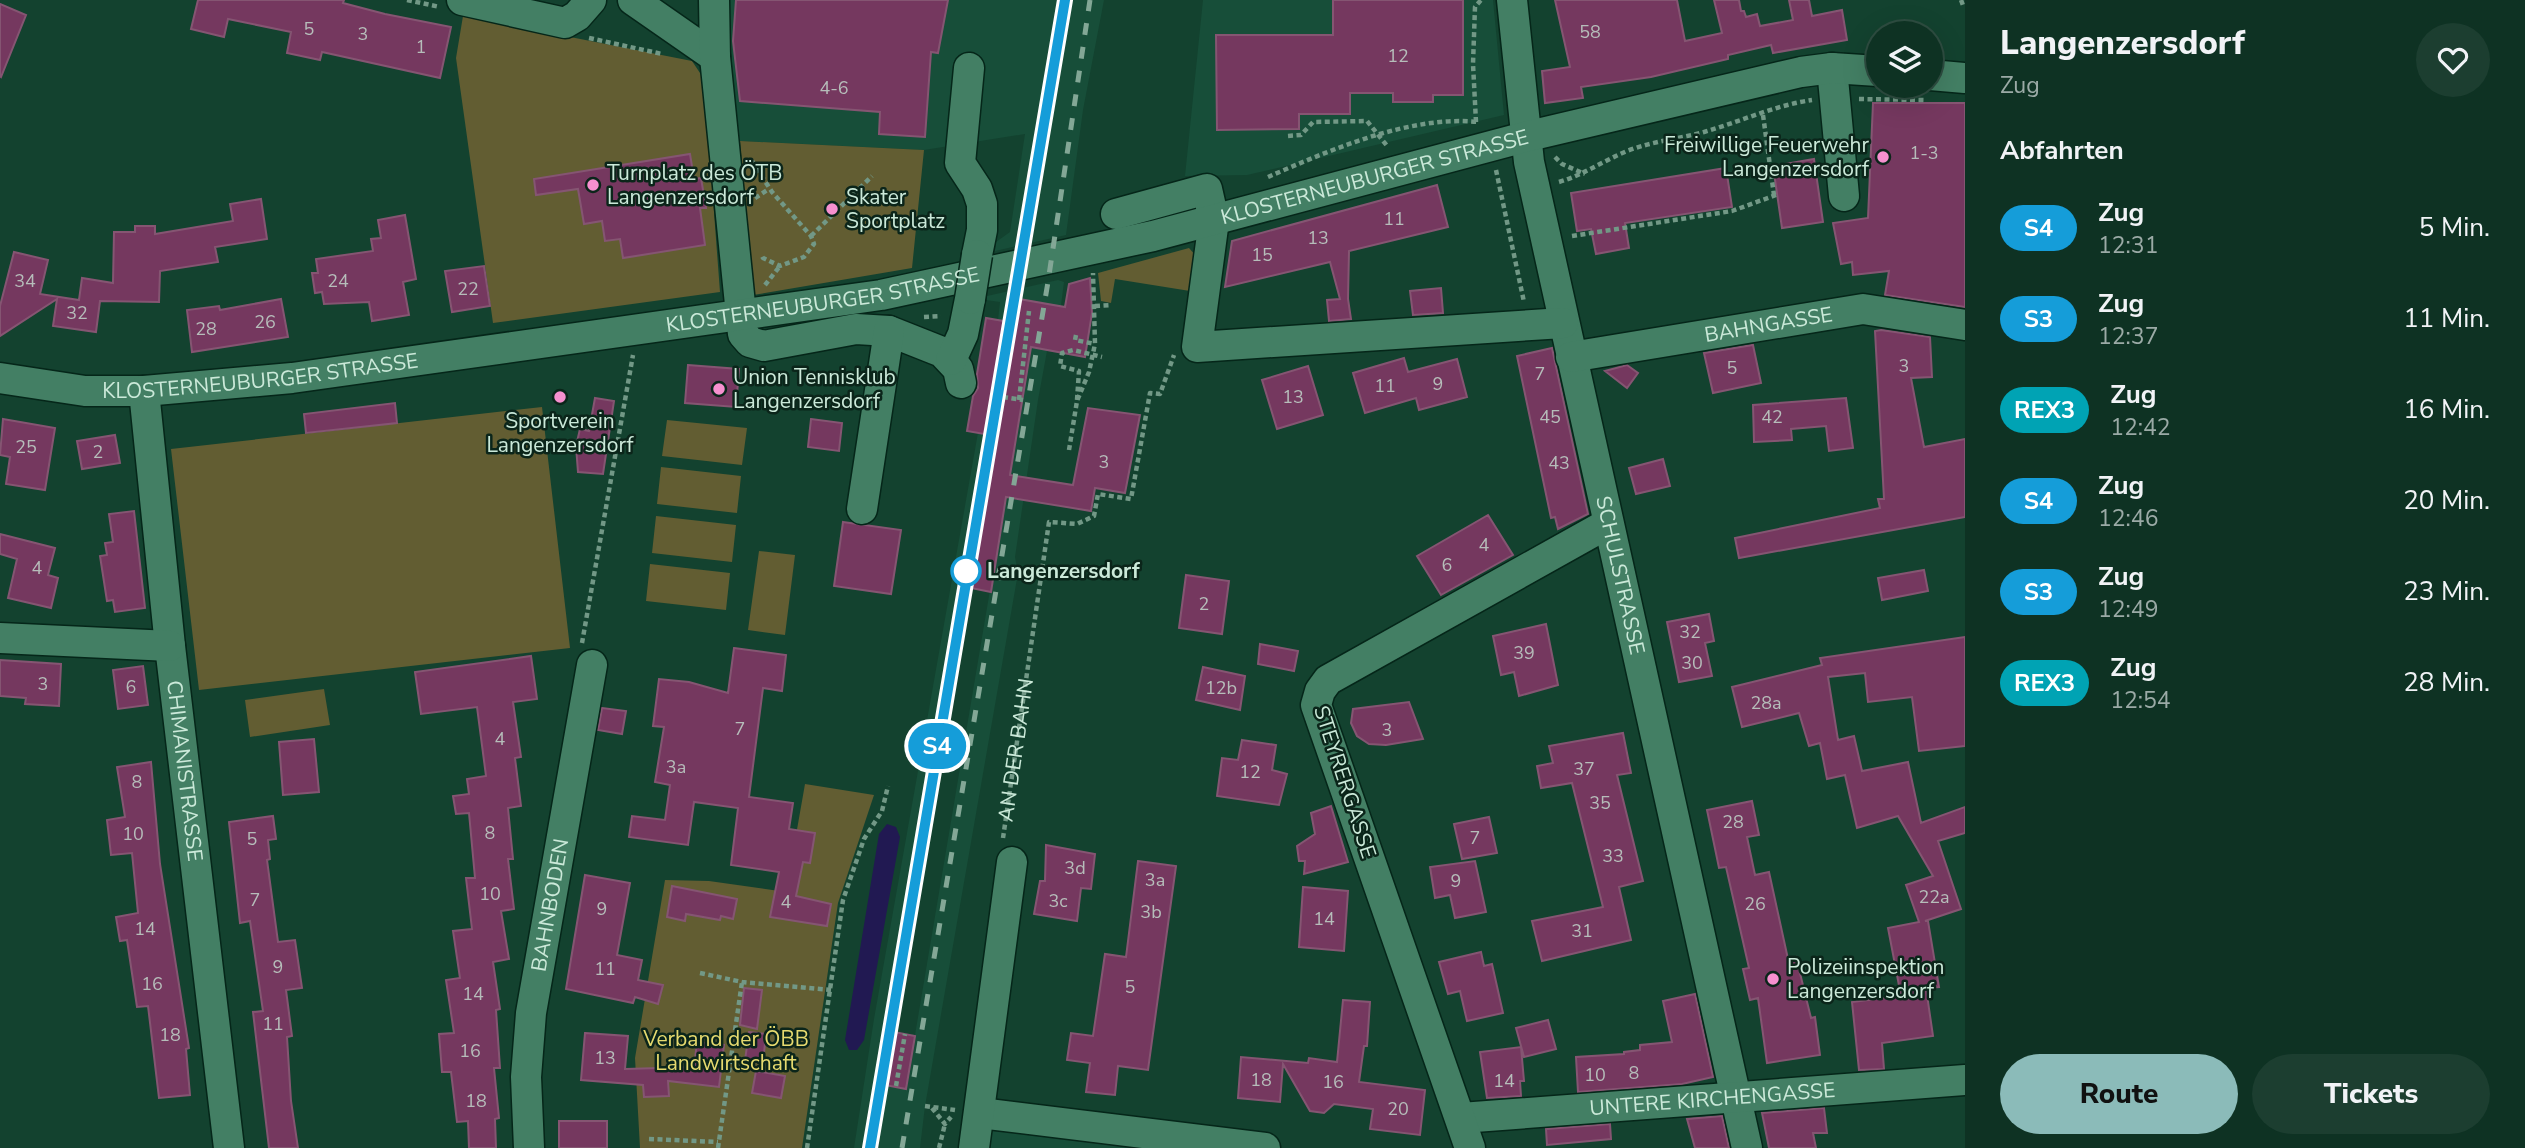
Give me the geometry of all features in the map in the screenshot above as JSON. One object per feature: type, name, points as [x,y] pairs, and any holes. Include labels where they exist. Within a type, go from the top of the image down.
[{"type":"street","points":[[454,4],[576,30],[577,16],[591,0]]},
{"type":"street","points":[[633,0],[715,57]]},
{"type":"street","points":[[714,0],[715,57],[739,318],[743,334],[750,342],[764,346],[856,329],[889,331],[942,352],[956,371],[982,230],[982,204],[960,163],[969,68]]},
{"type":"street","name":"SCHULSTRASSE","points":[[1512,0],[1525,136],[1563,323],[1747,1148]]},
{"type":"street","points":[[1832,68],[1844,197]]},
{"type":"street","name":"KLOSTERNEUBURGER STRASSE","points":[[0,377],[85,391],[144,391],[292,378],[739,318],[881,295],[1214,220],[1525,136],[1801,72],[1832,68],[1866,70]]},
{"type":"street","points":[[1943,85],[1965,78]]},
{"type":"street","points":[[1116,214],[1207,188],[1214,220],[1187,346],[1563,323]]},
{"type":"street","name":"BAHNGASSE","points":[[1572,358],[1863,309],[1965,325]]},
{"type":"street","points":[[862,509],[889,331]]},
{"type":"street","name":"CHIMANISTRASSE","points":[[144,391],[170,646],[229,1148]]},
{"type":"street","name":"STEYRERGASSE","points":[[1471,1148],[1316,705],[1320,691],[1328,680],[1607,524]]},
{"type":"street","points":[[0,638],[170,646]]},
{"type":"street","name":"BAHNBODEN","points":[[529,1148],[526,1077],[531,1013],[587,655]]},
{"type":"street","points":[[974,1148],[1012,862]]},
{"type":"street","name":"UNTERE KIRCHENGASSE","points":[[1461,1118],[1965,1080]]},
{"type":"street","points":[[980,1113],[1265,1148]]},
{"type":"path","points":[[407,0],[454,4]]},
{"type":"path","points":[[1476,121],[1473,64],[1475,7],[1481,0]]},
{"type":"path","points":[[1961,0],[1964,8]]},
{"type":"path","points":[[576,30],[675,56]]},
{"type":"path","points":[[1555,184],[1585,174],[1623,153],[1657,140],[1699,134],[1795,103],[1866,96]]},
{"type":"path","points":[[1564,237],[1619,226],[1732,211],[1775,195],[1763,115]]},
{"type":"path","points":[[1288,136],[1301,135],[1313,122],[1367,121],[1381,136],[1392,154]]},
{"type":"path","points":[[1256,182],[1328,151],[1381,136],[1439,121],[1487,122]]},
{"type":"path","points":[[724,150],[748,155],[769,189],[811,236],[814,244],[804,257],[780,266],[758,294]]},
{"type":"path","points":[[1494,159],[1529,326]]},
{"type":"path","points":[[811,236],[872,176]]},
{"type":"path","points":[[753,208],[758,194],[769,189]]},
{"type":"path","points":[[757,246],[763,258],[780,266]]},
{"type":"path","points":[[1077,401],[1095,344],[1094,277]]},
{"type":"path","points":[[1095,306],[1111,305]]},
{"type":"path","points":[[1003,397],[1012,396],[1021,400],[1028,311]]},
{"type":"path","points":[[922,317],[941,313],[943,325]]},
{"type":"path","points":[[587,655],[637,331]]},
{"type":"path","points":[[1076,335],[1075,340],[1095,344]]},
{"type":"path","name":"AN DER BAHN","points":[[1012,862],[1003,839],[1049,522],[1077,524],[1094,516],[1098,494],[1131,499],[1150,393],[1160,394],[1187,346]]},
{"type":"path","points":[[1069,450],[1079,371],[1059,366],[1062,352],[1073,350],[1102,356]]},
{"type":"path","points":[[807,1148],[843,900],[864,839],[885,804],[888,786]]},
{"type":"path","points":[[700,973],[742,982],[831,990]]},
{"type":"path","points":[[649,1139],[718,1145],[742,982]]},
{"type":"path","points":[[896,1086],[905,1034]]},
{"type":"path","points":[[939,1148],[944,1122],[928,1107],[944,1109]]},
{"type":"shaded area","points":[[714,0],[1104,0],[1083,110],[1066,235],[995,251],[996,242],[1010,232],[1025,134],[924,150],[740,141],[723,145]]},
{"type":"shaded area","points":[[1203,0],[1493,0],[1504,115],[1247,175],[1185,176]]},
{"type":"shaded area","points":[[1058,280],[1064,282],[1055,352],[1047,351],[1038,400],[1015,557],[1018,573],[925,1106],[920,1148],[854,1148],[874,1019],[998,320],[1000,302],[986,300],[987,296]],"holes":[[[1036,317],[915,1035],[895,1032],[1004,389]]]},
{"type":"shaded area","points":[[887,824],[896,827],[900,837],[864,1040],[857,1050],[849,1050],[845,1040],[879,834]]},
{"type":"shaded area","points":[[993,1125],[1178,1148],[989,1148]]},
{"type":"green space","name":"Turnplatz des ÖTB Langenzersdorf","points":[[463,16],[692,61],[704,79],[720,292],[493,323],[456,58]]},
{"type":"green space","name":"Skater Sportplatz","points":[[740,141],[924,150],[912,268],[753,295]]},
{"type":"green space","points":[[1189,248],[1196,256],[1190,291],[1115,279],[1111,303],[1101,301],[1098,273]]},
{"type":"green space","points":[[542,407],[570,648],[199,690],[171,449]]},
{"type":"green space","points":[[667,420],[747,428],[742,465],[662,456]]},
{"type":"green space","points":[[661,467],[741,476],[737,513],[657,504]]},
{"type":"green space","points":[[656,516],[736,525],[732,562],[652,553]]},
{"type":"green space","points":[[759,551],[795,555],[785,635],[748,630]]},
{"type":"green space","points":[[650,564],[730,573],[726,610],[646,601]]},
{"type":"green space","points":[[324,689],[330,725],[250,737],[245,700]]},
{"type":"green space","name":"Verband der ÖBB Landwirtschaft","points":[[805,784],[874,795],[838,903],[802,1148],[640,1148],[635,1058],[665,880],[709,881],[786,892]]},
{"type":"building","points":[[198,0],[344,0],[343,3],[385,14],[451,27],[440,78],[322,52],[320,60],[287,53],[291,32],[228,19],[224,37],[191,29]]},
{"type":"building","points":[[736,0],[948,0],[938,53],[931,52],[925,137],[879,134],[880,112],[740,101],[733,41]]},
{"type":"building","points":[[1333,0],[1463,0],[1463,95],[1433,95],[1433,102],[1393,102],[1393,93],[1350,93],[1350,114],[1299,114],[1299,129],[1217,130],[1216,35],[1333,35]]},
{"type":"building","points":[[1555,0],[1677,0],[1685,41],[1722,33],[1714,0],[1739,0],[1741,11],[1744,11],[1746,17],[1757,14],[1760,26],[1793,20],[1789,0],[1809,0],[1812,16],[1842,10],[1847,40],[1773,53],[1771,45],[1728,55],[1728,59],[1651,77],[1581,87],[1583,98],[1545,103],[1542,71],[1570,67]]},
{"type":"building","points":[[0,4],[26,15],[1,77],[0,76]]},
{"type":"building","points":[[1873,103],[1965,103],[1965,307],[1885,295],[1889,271],[1853,275],[1852,262],[1841,264],[1833,223],[1868,218]]},
{"type":"building","points":[[690,154],[694,179],[701,178],[706,208],[700,208],[705,245],[623,258],[620,239],[605,241],[602,221],[584,224],[578,189],[536,195],[534,179]]},
{"type":"building","points":[[1814,159],[1823,222],[1782,228],[1773,166]]},
{"type":"building","points":[[1726,168],[1732,207],[1625,223],[1629,248],[1596,254],[1591,229],[1577,231],[1571,193]]},
{"type":"building","points":[[1437,185],[1448,227],[1349,251],[1348,299],[1351,319],[1329,321],[1327,300],[1340,299],[1330,262],[1225,287],[1232,241]]},
{"type":"building","points":[[261,199],[267,239],[215,247],[218,262],[160,271],[159,302],[100,301],[96,332],[53,326],[57,299],[0,336],[0,306],[14,252],[48,260],[40,294],[79,300],[82,278],[113,283],[114,232],[135,232],[135,226],[155,226],[155,234],[233,221],[230,204]]},
{"type":"building","points":[[405,215],[416,279],[403,282],[409,315],[372,321],[369,302],[324,304],[322,292],[315,293],[312,273],[318,273],[316,259],[373,251],[371,239],[381,238],[378,220]]},
{"type":"building","points":[[484,266],[490,306],[452,312],[445,271]]},
{"type":"building","points":[[1090,278],[1092,313],[1085,357],[1031,347],[1010,475],[1073,485],[1088,408],[1140,415],[1125,493],[1095,488],[1091,511],[1006,497],[991,592],[971,588],[996,436],[967,431],[973,396],[978,388],[977,374],[986,318],[1015,323],[1019,299],[1065,307],[1069,284]]},
{"type":"building","points":[[1441,288],[1443,313],[1413,315],[1410,291]]},
{"type":"building","points":[[281,299],[288,337],[192,352],[187,310],[219,306],[220,310]]},
{"type":"building","points":[[1875,331],[1930,337],[1932,377],[1911,378],[1924,447],[1965,439],[1965,517],[1739,558],[1735,538],[1880,508],[1878,499],[1884,499]]},
{"type":"building","points":[[1753,345],[1761,383],[1713,393],[1704,353]]},
{"type":"building","points":[[1552,348],[1588,514],[1558,529],[1555,517],[1551,518],[1517,356]]},
{"type":"building","points":[[1404,358],[1408,372],[1457,359],[1467,397],[1419,410],[1416,398],[1365,413],[1353,373]]},
{"type":"building","points":[[688,365],[739,369],[736,407],[685,403]]},
{"type":"building","points":[[1627,365],[1638,373],[1627,388],[1605,371]]},
{"type":"building","points":[[1308,366],[1323,415],[1277,429],[1262,380]]},
{"type":"building","points":[[595,398],[614,401],[603,474],[578,472],[576,446],[580,429],[589,431]]},
{"type":"building","points":[[1846,398],[1853,448],[1829,451],[1826,426],[1791,429],[1792,440],[1754,442],[1753,405]]},
{"type":"building","points":[[395,403],[397,423],[306,433],[304,414]]},
{"type":"building","points":[[3,419],[55,428],[45,490],[6,484],[10,457],[0,455]]},
{"type":"building","points":[[811,419],[842,423],[839,451],[808,447]]},
{"type":"building","points":[[115,435],[120,463],[82,469],[77,441]]},
{"type":"building","points":[[1663,459],[1670,486],[1636,494],[1629,468]]},
{"type":"building","points":[[134,511],[145,608],[115,612],[113,600],[107,601],[100,556],[107,555],[105,543],[113,542],[109,514]]},
{"type":"building","points":[[1488,515],[1513,555],[1441,595],[1417,556]]},
{"type":"building","points":[[843,522],[901,530],[891,594],[834,586]]},
{"type":"building","points":[[0,534],[55,548],[48,575],[58,578],[51,608],[8,598],[17,559],[0,554]]},
{"type":"building","points":[[1924,570],[1928,591],[1882,600],[1878,578]]},
{"type":"building","points":[[1186,575],[1229,581],[1222,634],[1179,628]]},
{"type":"building","points":[[1709,614],[1714,641],[1705,643],[1712,676],[1679,682],[1667,622]]},
{"type":"building","points":[[1546,624],[1558,685],[1519,696],[1514,672],[1501,675],[1493,636]]},
{"type":"building","points":[[1965,637],[1965,746],[1919,751],[1912,697],[1868,702],[1865,673],[1828,677],[1838,740],[1854,736],[1862,771],[1908,762],[1921,823],[1965,807],[1965,833],[1938,841],[1961,909],[1925,921],[1928,921],[1939,987],[1926,988],[1933,1036],[1882,1043],[1884,1069],[1859,1070],[1852,1002],[1901,996],[1888,928],[1919,922],[1906,885],[1933,876],[1898,816],[1857,828],[1845,775],[1827,779],[1820,743],[1809,746],[1799,713],[1742,727],[1732,687],[1822,665],[1820,658]]},
{"type":"building","points":[[1260,644],[1298,651],[1294,671],[1258,664]]},
{"type":"building","points":[[734,648],[786,655],[782,691],[763,688],[749,797],[793,803],[789,829],[815,833],[810,863],[803,862],[796,896],[831,904],[827,926],[770,917],[779,872],[731,865],[738,808],[694,802],[688,845],[629,837],[632,816],[665,820],[670,785],[655,782],[664,727],[653,726],[659,679],[689,682],[728,693]]},
{"type":"building","points":[[531,656],[537,699],[513,702],[521,757],[515,758],[521,806],[508,808],[513,859],[508,859],[514,909],[501,911],[509,959],[493,962],[500,1009],[496,1010],[500,1068],[494,1068],[499,1118],[495,1119],[496,1148],[469,1148],[468,1121],[457,1122],[451,1072],[442,1072],[439,1034],[454,1033],[446,980],[460,978],[453,931],[472,929],[466,878],[475,878],[469,813],[456,814],[453,796],[469,794],[467,779],[486,776],[477,707],[421,714],[415,672]]},
{"type":"building","points":[[0,660],[61,664],[59,706],[25,704],[26,698],[0,696]]},
{"type":"building","points":[[143,666],[148,705],[118,709],[113,670]]},
{"type":"building","points":[[1203,667],[1245,676],[1240,710],[1196,700]]},
{"type":"building","points":[[1409,702],[1423,739],[1386,745],[1369,744],[1357,736],[1351,723],[1353,709]]},
{"type":"building","points":[[602,708],[626,711],[622,734],[598,730]]},
{"type":"building","points":[[1623,733],[1631,773],[1617,775],[1643,881],[1619,887],[1631,940],[1542,961],[1532,921],[1603,907],[1572,783],[1541,788],[1537,766],[1553,763],[1549,746]]},
{"type":"building","points":[[314,739],[319,792],[283,795],[279,742]]},
{"type":"building","points":[[1242,740],[1276,745],[1272,770],[1287,774],[1279,805],[1217,796],[1222,758],[1238,760]]},
{"type":"building","points":[[151,762],[160,864],[189,1048],[186,1049],[190,1095],[159,1098],[148,1006],[137,1007],[127,940],[120,941],[116,917],[138,913],[132,853],[111,855],[107,820],[125,817],[117,767]]},
{"type":"building","points":[[1752,801],[1759,835],[1747,837],[1755,875],[1769,872],[1788,959],[1796,957],[1811,1018],[1815,1017],[1820,1055],[1767,1063],[1758,998],[1750,1000],[1743,969],[1749,968],[1726,867],[1719,868],[1707,810]]},
{"type":"building","points":[[1331,806],[1348,862],[1304,874],[1305,861],[1299,861],[1297,846],[1315,834],[1311,813]]},
{"type":"building","points":[[273,816],[276,839],[268,840],[270,859],[267,860],[278,942],[295,940],[302,988],[286,990],[292,1036],[287,1037],[291,1101],[298,1148],[269,1148],[253,1012],[263,1011],[250,921],[240,923],[229,822]]},
{"type":"building","points":[[1489,817],[1497,853],[1462,859],[1454,824]]},
{"type":"building","points":[[1046,845],[1095,854],[1091,889],[1081,888],[1077,921],[1034,914],[1040,881],[1045,881]]},
{"type":"building","points":[[1138,861],[1176,866],[1148,1070],[1118,1066],[1115,1095],[1086,1092],[1090,1063],[1067,1060],[1071,1033],[1093,1036],[1105,954],[1126,957]]},
{"type":"building","points":[[1475,861],[1486,912],[1455,918],[1450,895],[1435,898],[1430,867]]},
{"type":"building","points":[[585,875],[630,883],[617,955],[642,960],[638,980],[663,985],[658,1004],[635,997],[633,1003],[566,989]]},
{"type":"building","points":[[672,886],[737,899],[733,919],[721,916],[720,920],[686,914],[685,921],[667,917]]},
{"type":"building","points":[[1303,887],[1348,891],[1344,951],[1299,947]]},
{"type":"building","points":[[1481,952],[1484,966],[1492,964],[1503,1013],[1467,1021],[1460,991],[1448,994],[1439,962]]},
{"type":"building","points":[[744,988],[762,990],[757,1029],[740,1025]]},
{"type":"building","points":[[1695,994],[1713,1077],[1682,1084],[1578,1092],[1576,1057],[1624,1054],[1640,1050],[1640,1045],[1672,1042],[1663,1001]]},
{"type":"building","points":[[1343,1000],[1370,1002],[1367,1046],[1364,1046],[1359,1082],[1425,1090],[1420,1135],[1370,1129],[1373,1109],[1334,1104],[1324,1113],[1310,1111],[1283,1064],[1280,1102],[1238,1098],[1241,1057],[1308,1063],[1309,1058],[1337,1062]]},
{"type":"building","points":[[1548,1020],[1556,1049],[1524,1057],[1516,1028]]},
{"type":"building","points":[[749,1032],[766,1034],[763,1062],[745,1060]]},
{"type":"building","points":[[894,1032],[915,1036],[906,1089],[885,1085]]},
{"type":"building","points":[[585,1033],[628,1036],[625,1069],[694,1067],[697,1042],[724,1045],[719,1087],[668,1081],[669,1096],[644,1097],[643,1085],[581,1080]]},
{"type":"building","points":[[1521,1047],[1524,1081],[1520,1081],[1521,1096],[1487,1098],[1480,1052]]},
{"type":"building","points":[[756,1071],[785,1076],[781,1098],[752,1093]]},
{"type":"building","points":[[1824,1108],[1827,1133],[1813,1133],[1816,1148],[1769,1148],[1762,1113]]},
{"type":"building","points":[[1722,1116],[1729,1148],[1695,1148],[1687,1119]]},
{"type":"building","points":[[559,1121],[607,1121],[607,1148],[559,1148]]},
{"type":"building","points":[[1610,1124],[1611,1139],[1547,1145],[1546,1129]]},
{"type":"railway","points":[[870,1148],[1065,0]]},
{"type":"railway","points":[[902,1148],[1048,282],[1090,0]]},
{"type":"train","name":"S4","points":[[870,1148],[1065,0]]},
{"type":"place","name":"Freiwillige Feuerwehr Langenzersdorf","points":[[1883,157]]},
{"type":"place","name":"Turnplatz des ÖTB Langenzersdorf","points":[[593,185]]},
{"type":"place","name":"Skater Sportplatz","points":[[832,209]]},
{"type":"place","name":"Union Tennisklub Langenzersdorf","points":[[719,389]]},
{"type":"place","name":"Sportverein Langenzersdorf","points":[[560,397]]},
{"type":"place","name":"Langenzersdorf","points":[[966,571]]},
{"type":"place","name":"Polizeiinspektion Langenzersdorf","points":[[1773,979]]}]
